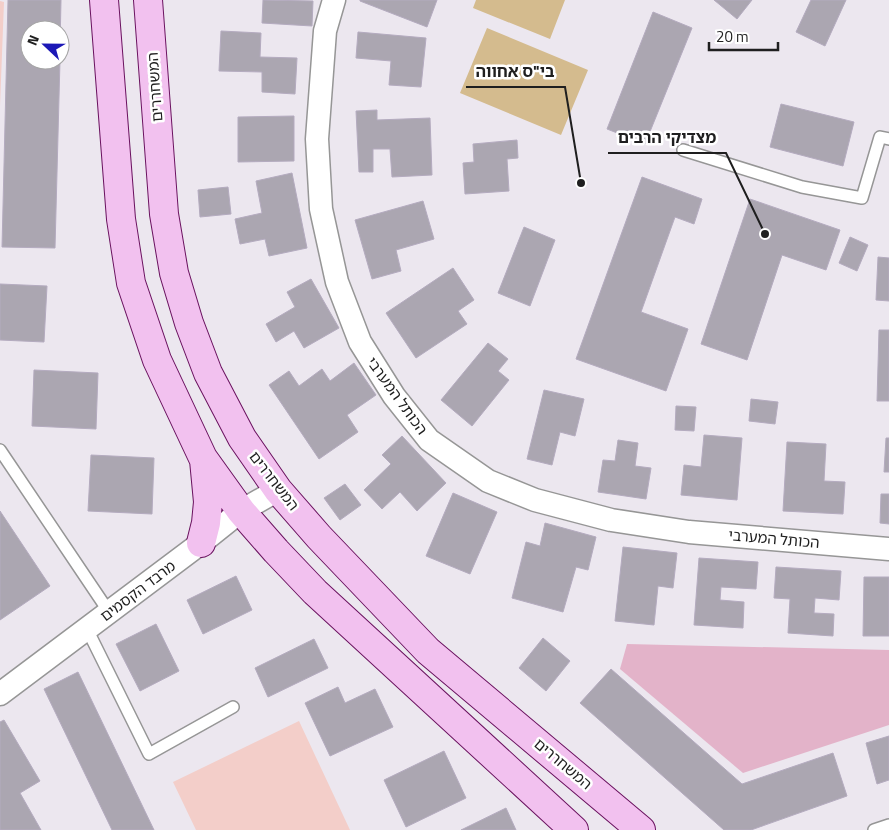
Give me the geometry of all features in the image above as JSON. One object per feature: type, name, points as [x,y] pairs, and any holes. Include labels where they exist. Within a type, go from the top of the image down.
[{"type":"main road","points":[[104,0],[121,219],[131,283],[156,360],[203,458],[241,511],[315,592],[574,830]]},
{"type":"main road","name":"המשחררים","points":[[148,0],[164,214],[174,273],[188,323],[208,373],[242,438],[278,490],[319,538],[428,651],[641,830]]},
{"type":"main road","points":[[201,543],[206,523],[208,502],[203,458]]},
{"type":"street","points":[[325,31],[326,0]]},
{"type":"street","name":"הכותל המערבי","points":[[334,0],[325,31],[317,139],[321,209],[337,282],[360,342],[394,396],[429,440],[488,481],[535,500],[611,520],[689,532],[889,548]]},
{"type":"street","name":"מרבד הקסמים","points":[[0,694],[241,511],[278,490]]},
{"type":"lane","points":[[683,150],[802,186],[862,198],[880,137],[889,138]]},
{"type":"lane","points":[[0,450],[109,612]]},
{"type":"lane","points":[[87,629],[149,754],[233,707]]},
{"type":"lane","points":[[874,830],[889,825]]},
{"type":"shaded area","points":[[476,0],[565,0],[550,39],[473,8]]},
{"type":"shaded area","points":[[0,1],[4,2],[0,106]]},
{"type":"shaded area","points":[[487,28],[588,70],[561,135],[460,93]]},
{"type":"shaded area","points":[[627,644],[889,650],[889,725],[743,773],[620,669]]},
{"type":"shaded area","points":[[299,721],[350,830],[196,830],[173,782]]},
{"type":"building","points":[[8,0],[61,0],[61,20],[20,20],[20,70],[60,70],[55,248],[2,247]]},
{"type":"building","points":[[263,0],[313,1],[312,26],[262,23]]},
{"type":"building","points":[[360,0],[437,0],[427,27]]},
{"type":"building","points":[[714,0],[752,0],[737,19]]},
{"type":"building","points":[[811,0],[846,0],[825,46],[796,32]]},
{"type":"building","points":[[653,12],[692,28],[645,144],[607,129]]},
{"type":"building","points":[[221,31],[261,33],[260,57],[297,58],[295,94],[262,92],[262,72],[219,71]]},
{"type":"building","points":[[358,32],[426,38],[421,87],[389,85],[391,61],[356,58]]},
{"type":"building","points":[[781,104],[854,122],[843,166],[770,147]]},
{"type":"building","points":[[377,110],[377,120],[430,118],[432,175],[392,177],[390,149],[373,149],[373,172],[359,172],[356,111]]},
{"type":"building","points":[[294,116],[294,161],[238,162],[238,117]]},
{"type":"building","points":[[517,140],[518,158],[507,159],[509,191],[465,194],[463,163],[474,162],[473,144]]},
{"type":"building","points":[[292,173],[307,248],[269,256],[265,239],[240,244],[235,219],[262,213],[256,181]]},
{"type":"building","points":[[642,177],[702,199],[694,224],[675,217],[641,312],[688,329],[666,391],[576,359]]},
{"type":"building","points":[[228,187],[231,214],[200,217],[198,190]]},
{"type":"building","points":[[750,199],[840,230],[826,270],[782,255],[747,360],[701,344]]},
{"type":"building","points":[[423,201],[434,239],[396,250],[401,271],[372,279],[355,220]]},
{"type":"building","points":[[524,227],[555,240],[530,306],[498,293]]},
{"type":"building","points":[[850,237],[868,245],[857,271],[839,263]]},
{"type":"building","points":[[878,257],[889,258],[889,301],[876,300]]},
{"type":"building","points":[[453,268],[474,300],[458,311],[467,324],[416,358],[386,313]]},
{"type":"building","points":[[311,279],[339,328],[304,348],[294,331],[276,342],[266,324],[295,307],[287,292]]},
{"type":"building","points":[[0,284],[47,286],[44,342],[0,340]]},
{"type":"building","points":[[879,330],[889,330],[889,401],[877,401]]},
{"type":"building","points":[[488,343],[508,359],[498,371],[509,380],[472,426],[441,400]]},
{"type":"building","points":[[354,363],[376,395],[347,415],[358,432],[319,459],[269,385],[289,371],[299,386],[322,369],[330,381]]},
{"type":"building","points":[[34,370],[98,373],[96,429],[32,426]]},
{"type":"building","points":[[544,390],[584,399],[575,436],[560,432],[552,465],[527,459]]},
{"type":"building","points":[[751,399],[778,402],[775,424],[749,421]]},
{"type":"building","points":[[676,406],[696,407],[694,431],[675,430]]},
{"type":"building","points":[[704,435],[742,438],[737,500],[681,495],[684,465],[701,467]]},
{"type":"building","points":[[402,436],[446,483],[417,511],[400,492],[382,509],[364,490],[391,464],[382,455]]},
{"type":"building","points":[[886,438],[889,438],[889,472],[884,472]]},
{"type":"building","points":[[618,440],[638,443],[635,466],[651,468],[646,499],[598,492],[603,460],[615,461]]},
{"type":"building","points":[[787,442],[826,444],[824,481],[845,482],[843,514],[783,511]]},
{"type":"building","points":[[91,455],[154,458],[152,514],[88,511]]},
{"type":"building","points":[[345,484],[361,505],[340,520],[324,498]]},
{"type":"building","points":[[453,493],[497,512],[470,574],[426,556]]},
{"type":"building","points":[[881,494],[889,494],[889,524],[880,523]]},
{"type":"building","points":[[0,511],[50,586],[0,620]]},
{"type":"building","points":[[545,523],[596,537],[588,570],[576,567],[563,612],[512,598],[526,542],[540,546]]},
{"type":"building","points":[[623,547],[677,553],[673,588],[658,586],[654,625],[615,621]]},
{"type":"building","points":[[699,558],[758,562],[756,589],[721,587],[720,600],[744,602],[743,628],[694,625]]},
{"type":"building","points":[[776,567],[841,571],[839,600],[815,598],[814,613],[834,614],[833,636],[788,633],[790,599],[774,598]]},
{"type":"building","points":[[236,576],[252,610],[203,634],[187,600]]},
{"type":"building","points":[[864,577],[889,577],[889,636],[863,636]]},
{"type":"building","points":[[156,624],[179,671],[140,691],[116,644]]},
{"type":"building","points":[[543,638],[570,661],[546,691],[519,668]]},
{"type":"building","points":[[314,639],[328,668],[268,697],[255,668]]},
{"type":"building","points":[[611,669],[742,784],[833,753],[847,796],[751,830],[724,830],[580,703]]},
{"type":"building","points":[[78,672],[154,830],[112,830],[44,689]]},
{"type":"building","points":[[338,687],[345,703],[375,689],[393,727],[330,756],[305,703]]},
{"type":"building","points":[[4,720],[40,781],[20,793],[41,830],[0,830],[0,722]]},
{"type":"building","points":[[889,736],[889,780],[877,784],[866,743]]},
{"type":"building","points":[[444,751],[466,798],[406,827],[384,780]]},
{"type":"building","points":[[506,808],[516,830],[461,830]]},
{"type":"place","name":"בי\"ס אחווה","points":[[581,183]]},
{"type":"place","name":"מצדיקי הרבים","points":[[765,234]]}]
